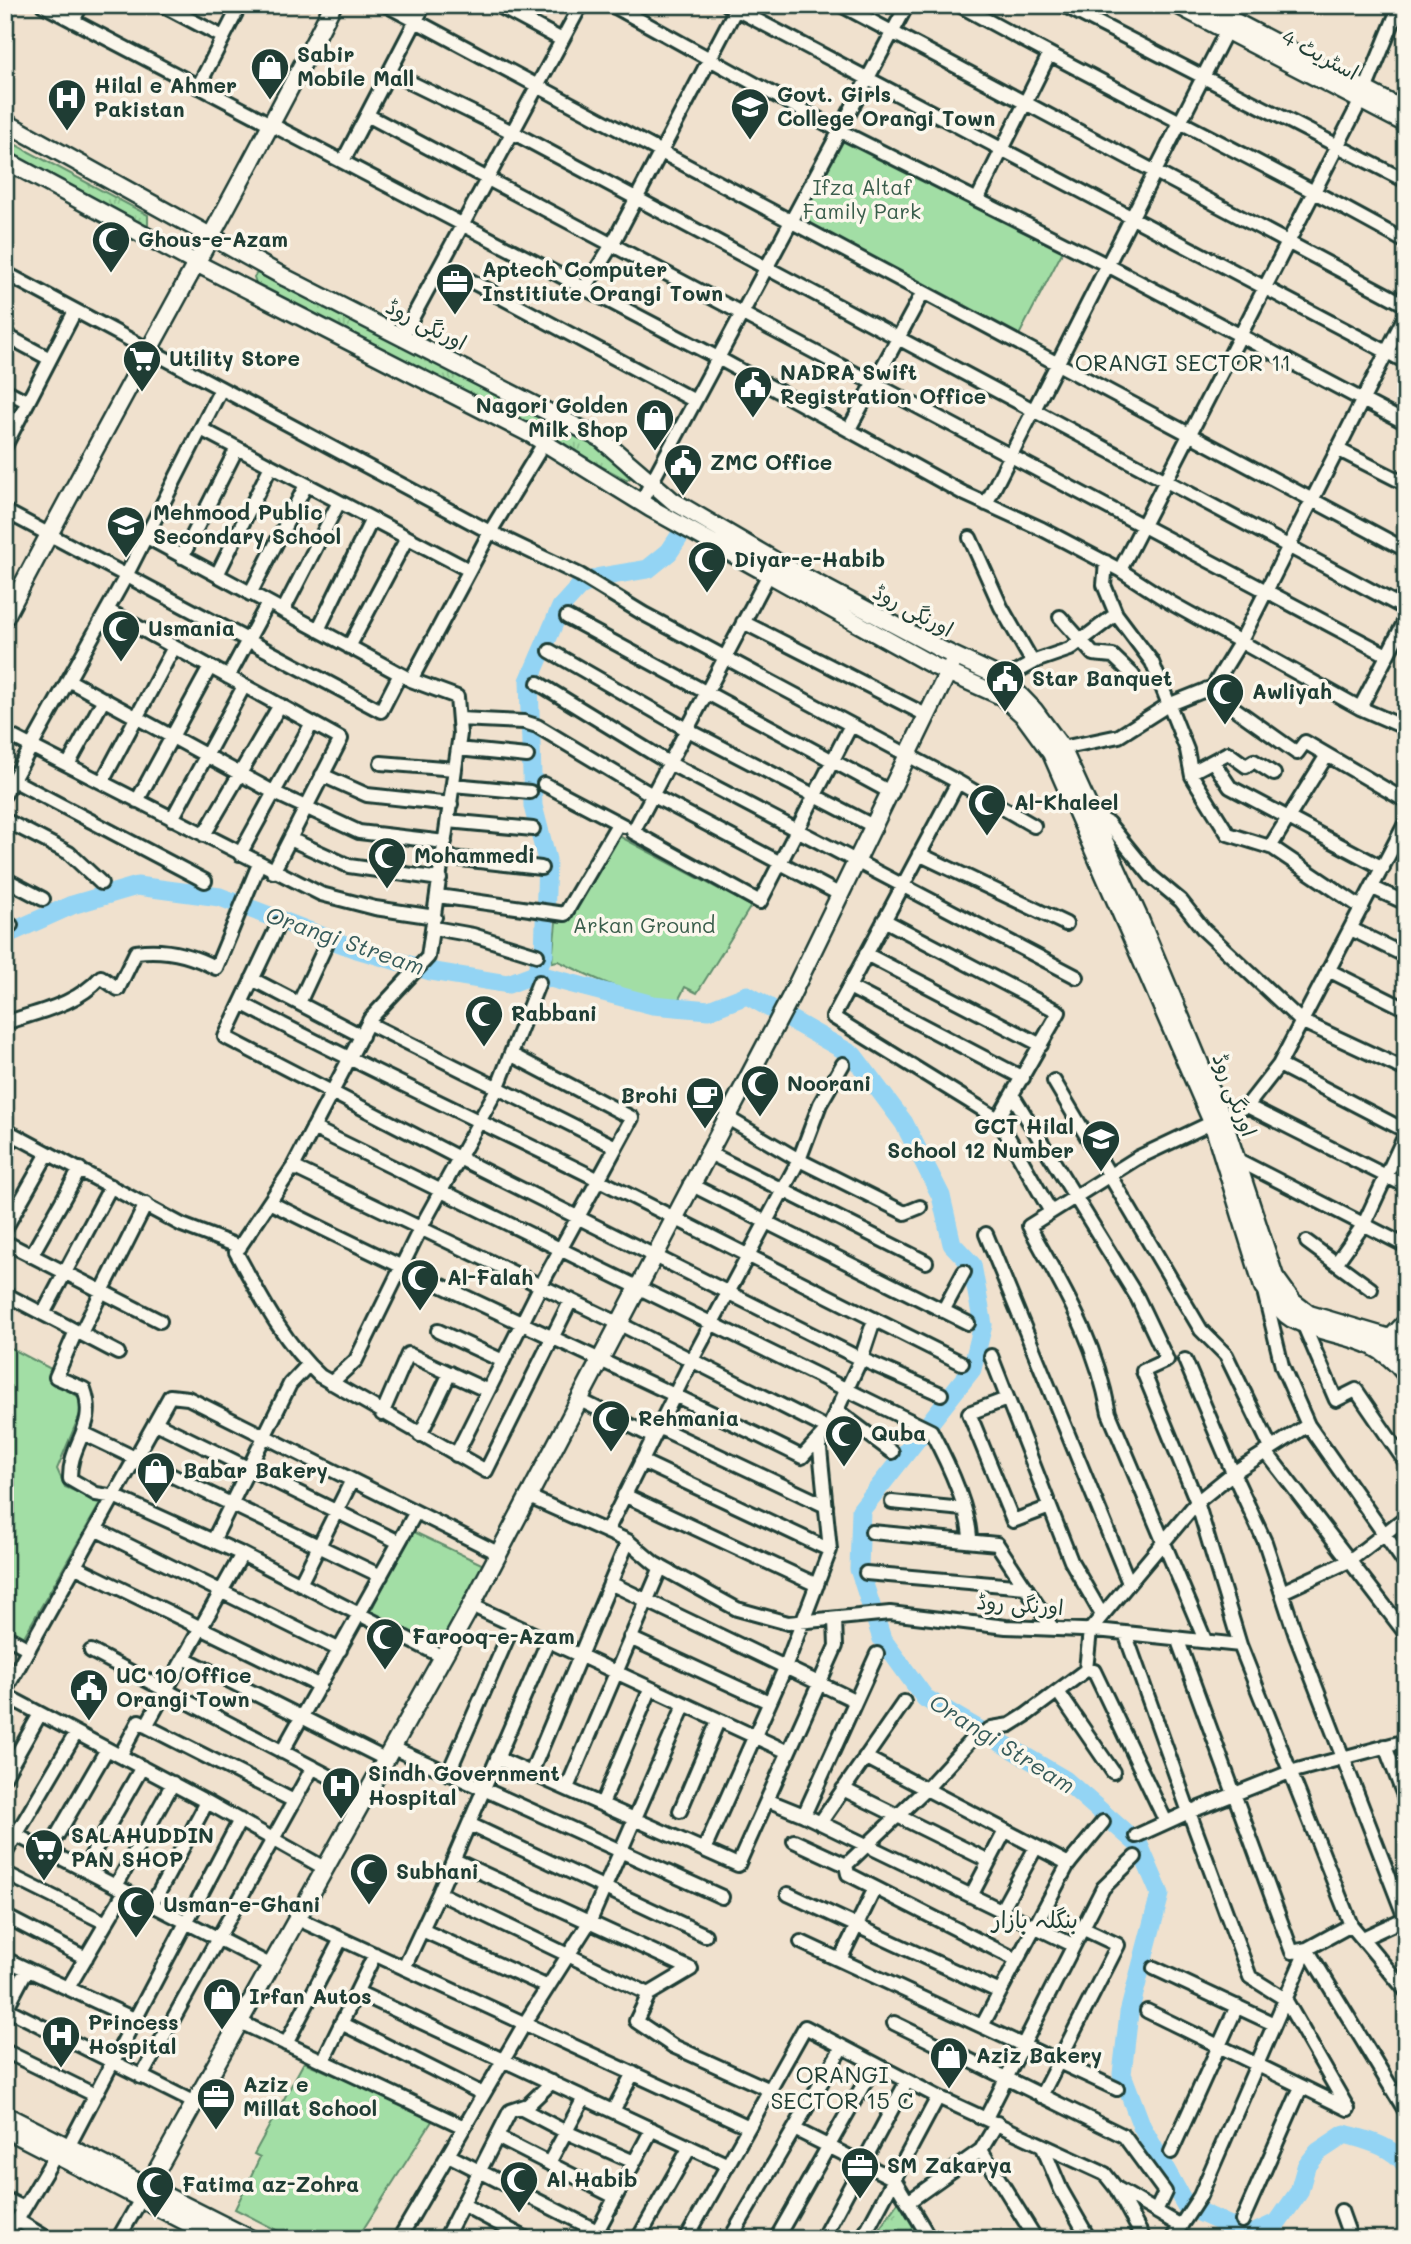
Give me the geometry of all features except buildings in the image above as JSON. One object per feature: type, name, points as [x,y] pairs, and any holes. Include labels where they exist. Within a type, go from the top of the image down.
[{"type":"main road","points":[[5,618],[194,262],[271,126],[332,5]]},
{"type":"main road","name":"اسٹریٹ 4","points":[[1177,5],[1363,95],[1406,110]]},
{"type":"main road","name":"اسٹریٹ 4","points":[[1203,5],[1363,95],[1406,124]]},
{"type":"main road","name":"اورنگی روڈ","points":[[5,122],[286,278],[601,439],[673,502],[946,665]]},
{"type":"main road","name":"اورنگی روڈ","points":[[5,160],[194,262],[544,443],[641,502],[769,574],[946,665],[1004,679],[1034,710],[1062,748],[1139,917],[1218,1120],[1236,1159],[1275,1278],[1293,1302],[1323,1320],[1385,1343]]},
{"type":"main road","points":[[144,2194],[443,1657],[791,996],[909,757],[928,716],[946,665],[1003,697],[1024,716],[1051,753],[1218,1120],[1264,1287],[1279,1308],[1303,1322],[1385,1343],[1404,1363]]},
{"type":"main road","points":[[1385,1343],[1406,1322]]},
{"type":"main road","points":[[5,2115],[61,2151],[144,2194],[219,2239]]},
{"type":"main road","points":[[5,2129],[61,2151]]},
{"type":"main road","points":[[144,2194],[251,2239]]},
{"type":"street","points":[[43,5],[271,126],[462,222],[986,504],[1105,562],[1171,603],[1360,708],[1406,728]]},
{"type":"street","points":[[73,21],[81,5]]},
{"type":"street","points":[[162,5],[223,37]]},
{"type":"street","points":[[198,87],[240,5]]},
{"type":"street","points":[[386,5],[1406,550]]},
{"type":"street","points":[[342,161],[424,5]]},
{"type":"street","points":[[497,5],[562,40]]},
{"type":"street","points":[[402,337],[581,5]]},
{"type":"street","points":[[612,5],[840,131],[1107,265],[1406,423]]},
{"type":"street","points":[[841,5],[1406,305]]},
{"type":"street","points":[[641,502],[908,5]]},
{"type":"street","points":[[959,5],[1049,55],[1315,190],[1406,242]]},
{"type":"street","points":[[1063,5],[1406,181]]},
{"type":"street","points":[[1120,570],[1363,95],[1400,5]]},
{"type":"street","points":[[585,288],[636,200],[711,58],[734,7],[1133,215],[1406,362]]},
{"type":"street","points":[[986,504],[1227,30]]},
{"type":"street","points":[[977,200],[1049,55]]},
{"type":"street","points":[[389,72],[512,132],[1406,609]]},
{"type":"street","points":[[367,115],[1387,655]]},
{"type":"street","points":[[441,265],[695,401]]},
{"type":"street","points":[[5,273],[490,532],[580,575],[724,657],[1034,825]]},
{"type":"street","points":[[849,429],[923,292]]},
{"type":"street","points":[[5,446],[75,311]]},
{"type":"street","points":[[1062,748],[1119,736],[1168,705],[1213,687],[1241,641],[1406,314]]},
{"type":"street","points":[[5,335],[50,359]]},
{"type":"street","points":[[5,794],[126,576],[221,389]]},
{"type":"street","points":[[5,390],[28,402]]},
{"type":"street","points":[[201,429],[470,570]]},
{"type":"street","points":[[5,511],[381,711],[405,677],[544,443]]},
{"type":"street","points":[[182,556],[237,448]]},
{"type":"street","points":[[1337,449],[1406,484]]},
{"type":"street","points":[[217,575],[271,466]]},
{"type":"street","points":[[250,594],[306,485]]},
{"type":"street","points":[[283,611],[339,502]]},
{"type":"street","points":[[318,630],[372,519]]},
{"type":"street","points":[[145,536],[405,677],[457,697],[458,750],[428,957],[405,978],[368,1023],[293,1167],[236,1252],[257,1292],[298,1356],[308,1365],[331,1383],[382,1414],[485,1471],[571,1300]]},
{"type":"street","points":[[349,647],[407,538]]},
{"type":"street","points":[[970,538],[1001,607],[1032,663]]},
{"type":"street","points":[[1105,562],[1104,585],[1116,614],[1152,662],[1187,750],[1192,772],[1211,810],[1228,834],[1270,847],[1295,861],[1362,908]]},
{"type":"street","points":[[633,832],[769,574]]},
{"type":"street","points":[[228,677],[268,603]]},
{"type":"street","points":[[107,610],[341,739],[273,872]]},
{"type":"street","points":[[1004,679],[1032,663],[1070,649],[1078,639],[1116,614]]},
{"type":"street","points":[[567,617],[892,793]]},
{"type":"street","points":[[1060,617],[1093,654],[1113,656],[1133,675]]},
{"type":"street","points":[[1360,708],[1406,619]]},
{"type":"street","points":[[743,622],[928,716]]},
{"type":"street","points":[[102,782],[174,647]]},
{"type":"street","points":[[550,651],[686,729],[875,827]]},
{"type":"street","points":[[137,801],[210,667]]},
{"type":"street","points":[[68,680],[275,793],[359,832],[445,842]]},
{"type":"street","points":[[538,683],[669,763],[1077,976]]},
{"type":"street","points":[[173,819],[244,685]]},
{"type":"street","points":[[1206,689],[1297,752],[1305,742],[1406,801]]},
{"type":"street","points":[[68,765],[104,699]]},
{"type":"street","points":[[204,835],[280,705]]},
{"type":"street","points":[[459,719],[524,722],[537,726],[652,795],[841,895]]},
{"type":"street","points":[[240,854],[312,723]]},
{"type":"street","points":[[544,785],[760,902],[851,725]]},
{"type":"street","points":[[5,733],[273,872],[321,894],[473,934],[537,955]]},
{"type":"street","points":[[458,750],[527,756]]},
{"type":"street","points":[[1192,772],[1214,763],[1228,753],[1247,767],[1254,761],[1273,774]]},
{"type":"street","points":[[1270,847],[1327,755]]},
{"type":"street","points":[[381,763],[455,769]]},
{"type":"street","points":[[1214,763],[1230,787],[1383,868]]},
{"type":"street","points":[[322,775],[368,795],[451,804]]},
{"type":"street","points":[[13,780],[205,881]]},
{"type":"street","points":[[958,782],[833,1017],[998,1119],[1051,1212]]},
{"type":"street","points":[[453,785],[530,792]]},
{"type":"street","points":[[1091,812],[1108,823],[1151,876],[1181,901],[1204,930],[1301,1021],[1406,1070]]},
{"type":"street","points":[[5,820],[69,853],[101,883]]},
{"type":"street","points":[[448,821],[533,829]]},
{"type":"street","points":[[1205,1640],[1109,1413],[1102,1375],[1086,1329],[1029,1226],[1137,1158],[1247,1106],[1279,1065],[1383,868],[1401,842],[1406,822]]},
{"type":"street","points":[[438,896],[565,914],[618,824]]},
{"type":"street","points":[[290,839],[349,866],[440,879]]},
{"type":"street","points":[[919,854],[1066,923]]},
{"type":"street","points":[[443,857],[541,868]]},
{"type":"street","points":[[5,1023],[72,1000],[88,991],[101,977],[118,989],[136,952],[156,949],[192,956],[216,968],[259,864]]},
{"type":"street","points":[[5,879],[43,899]]},
{"type":"street","points":[[1373,888],[1406,904]]},
{"type":"street","points":[[884,920],[1059,1012],[1013,1097],[998,1119]]},
{"type":"street","points":[[278,925],[225,1037],[459,1158],[861,1359],[940,1394]]},
{"type":"street","points":[[1350,929],[1406,956]]},
{"type":"street","points":[[299,1003],[326,945]]},
{"type":"street","points":[[866,954],[1041,1045]]},
{"type":"street","points":[[1328,970],[1406,1009]]},
{"type":"street","points":[[252,979],[362,1036]]},
{"type":"street","points":[[331,1383],[356,1360],[400,1267],[497,1089],[540,982]]},
{"type":"street","points":[[849,987],[1023,1078]]},
{"type":"street","points":[[241,1003],[349,1060],[598,1180],[962,1363]]},
{"type":"street","points":[[368,1023],[616,1147]]},
{"type":"street","points":[[456,1455],[541,1285],[632,1118],[512,1055]]},
{"type":"street","points":[[607,1531],[691,1362],[799,1160],[820,1104],[843,1064]]},
{"type":"street","points":[[1279,1065],[1406,1132],[1364,1224],[1337,1262]]},
{"type":"street","points":[[1054,1080],[1201,1330],[1226,1355],[1269,1450],[1349,1562],[1406,1634]]},
{"type":"street","points":[[1013,1097],[1137,1297],[1167,1360],[1143,1371],[1197,1502],[1240,1645],[1352,1925],[1406,1991]]},
{"type":"street","points":[[1247,1106],[1406,1186]]},
{"type":"street","points":[[726,1117],[799,1160],[905,1213],[920,1207]]},
{"type":"street","points":[[313,1128],[931,1431],[944,1455],[970,1526],[970,1541]]},
{"type":"street","points":[[5,1152],[10,1133],[182,1225],[240,1247]]},
{"type":"street","points":[[707,1152],[926,1262]]},
{"type":"street","points":[[5,1229],[48,1153]]},
{"type":"street","points":[[1236,1159],[1406,1245]]},
{"type":"street","points":[[293,1167],[618,1323],[823,1434]]},
{"type":"street","points":[[31,1255],[80,1169]]},
{"type":"street","points":[[690,1184],[968,1324]]},
{"type":"street","points":[[43,1314],[111,1186]]},
{"type":"street","points":[[271,1203],[802,1457],[823,1434],[836,1410],[861,1359],[874,1320]]},
{"type":"street","points":[[146,1204],[56,1377],[84,1390],[89,1403],[89,1419],[69,1462],[69,1479],[96,1494],[116,1497],[242,1554],[443,1657]]},
{"type":"street","points":[[986,1234],[1129,1583]]},
{"type":"street","points":[[5,1242],[160,1321]]},
{"type":"street","points":[[1307,1242],[1371,1289]]},
{"type":"street","points":[[943,1311],[964,1272]]},
{"type":"street","points":[[1264,1287],[1282,1366],[1308,1425],[1406,1565]]},
{"type":"street","points":[[5,1294],[118,1353]]},
{"type":"street","points":[[1293,1302],[1336,1399],[1356,1390],[1406,1463]]},
{"type":"street","points":[[438,1331],[503,1361]]},
{"type":"street","points":[[382,1414],[408,1354],[488,1391]]},
{"type":"street","points":[[990,1356],[1070,1561],[1102,1615]]},
{"type":"street","points":[[1185,1360],[1265,1542],[1343,1756],[1406,1918],[1363,1938]]},
{"type":"street","points":[[213,1541],[290,1384],[308,1365]]},
{"type":"street","points":[[420,1435],[450,1373]]},
{"type":"street","points":[[326,1869],[5,1693],[170,1396],[188,1398],[498,1553]]},
{"type":"street","points":[[578,1399],[826,1506]]},
{"type":"street","points":[[1007,1399],[969,1413],[1013,1521],[1050,1507]]},
{"type":"street","points":[[836,1410],[892,1452]]},
{"type":"street","points":[[156,1423],[399,1542]]},
{"type":"street","points":[[1086,1670],[1090,1630],[1197,1502],[1233,1474],[1308,1425]]},
{"type":"street","points":[[83,1433],[381,1576]]},
{"type":"street","points":[[704,1850],[785,1668],[830,1550],[823,1434]]},
{"type":"street","points":[[641,1461],[830,1550]]},
{"type":"street","points":[[300,1584],[352,1480]]},
{"type":"street","name":"اورنگی روڈ","points":[[527,1496],[628,1541],[661,1567],[737,1609],[788,1623],[890,1614],[1240,1645]]},
{"type":"street","points":[[624,1496],[817,1585]]},
{"type":"street","points":[[892,1502],[963,1509]]},
{"type":"street","points":[[282,1752],[416,1512]]},
{"type":"street","points":[[1282,1592],[1349,1562],[1406,1517]]},
{"type":"street","points":[[97,1530],[340,1650]]},
{"type":"street","points":[[873,1532],[998,1544],[1053,1629]]},
{"type":"street","points":[[531,1773],[628,1541]]},
{"type":"street","points":[[146,1726],[242,1554]]},
{"type":"street","points":[[76,1567],[320,1686]]},
{"type":"street","points":[[567,1788],[661,1567]]},
{"type":"street","points":[[866,1573],[1026,1587]]},
{"type":"street","points":[[610,1583],[854,1700]]},
{"type":"street","points":[[471,1605],[788,1752]]},
{"type":"street","points":[[497,1758],[738,1865],[836,1646],[835,1619]]},
{"type":"street","points":[[448,1773],[513,1625]]},
{"type":"street","points":[[1125,1633],[1250,1977],[1285,1999],[1348,2109],[1147,2011]]},
{"type":"street","points":[[5,1636],[29,1649]]},
{"type":"street","points":[[630,1638],[769,1702]]},
{"type":"street","points":[[1177,1638],[1292,1952],[1307,1949],[1352,1925]]},
{"type":"street","points":[[404,1968],[454,1860],[548,1641]]},
{"type":"street","points":[[91,1651],[367,1796]]},
{"type":"street","points":[[804,1815],[877,1654]]},
{"type":"street","points":[[184,1658],[303,1718],[390,1754],[448,1773],[722,1897]]},
{"type":"street","points":[[846,1865],[928,1787],[971,1740],[986,1731],[1010,1725],[1086,1670],[1094,1671],[1166,1822]]},
{"type":"street","points":[[602,1804],[650,1690]]},
{"type":"street","points":[[1058,1692],[1114,1772]]},
{"type":"street","points":[[820,1823],[904,1702]]},
{"type":"street","points":[[399,2239],[525,2023],[590,1921],[684,1706]]},
{"type":"street","points":[[5,1776],[40,1714]]},
{"type":"street","points":[[120,1756],[139,1721],[294,1801]]},
{"type":"street","points":[[680,1811],[718,1721]]},
{"type":"street","points":[[5,1854],[76,1732]]},
{"type":"street","points":[[1136,1836],[1290,1772],[1406,1741]]},
{"type":"street","points":[[1385,1746],[1406,1801]]},
{"type":"street","points":[[48,1851],[107,1749]]},
{"type":"street","points":[[865,1757],[928,1787],[1069,1864]]},
{"type":"street","points":[[83,1869],[142,1767]]},
{"type":"street","points":[[141,2077],[313,1767]]},
{"type":"street","points":[[68,1988],[106,1923],[173,1783]]},
{"type":"street","points":[[843,1789],[989,1861]]},
{"type":"street","points":[[767,1800],[804,1815],[1073,1945]]},
{"type":"street","points":[[152,1905],[208,1802]]},
{"type":"street","points":[[6,2239],[112,2063],[240,1820]]},
{"type":"street","points":[[982,2026],[1069,1864],[1103,1822]]},
{"type":"street","points":[[469,1824],[705,1935]]},
{"type":"street","points":[[971,1896],[1005,1830]]},
{"type":"street","points":[[16,1835],[272,1966]]},
{"type":"street","points":[[794,1841],[846,1865]]},
{"type":"street","points":[[1001,1911],[1036,1847]]},
{"type":"street","points":[[908,2202],[981,2150],[1006,2079],[1102,1888],[1135,1857]]},
{"type":"street","points":[[454,1860],[691,1969],[649,1994],[636,2021],[673,2046],[770,2090]]},
{"type":"street","points":[[846,1865],[848,1874],[1017,1960]]},
{"type":"street","points":[[5,1873],[106,1923]]},
{"type":"street","points":[[840,1960],[875,1888]]},
{"type":"street","points":[[439,1893],[649,1994]]},
{"type":"street","points":[[788,1894],[1000,1992]]},
{"type":"street","points":[[5,1916],[86,1958]]},
{"type":"street","points":[[298,1919],[749,2127]]},
{"type":"street","points":[[1041,2096],[1118,1945],[1082,1928]]},
{"type":"street","points":[[422,1930],[548,1987]]},
{"type":"street","points":[[286,2044],[341,1939]]},
{"type":"street","points":[[801,1942],[1117,2089]]},
{"type":"street","points":[[1172,2239],[1200,2196],[1307,1949]]},
{"type":"street","points":[[1307,1949],[1406,2112]]},
{"type":"street","points":[[323,2061],[375,1954]]},
{"type":"street","points":[[5,1959],[134,2019]]},
{"type":"street","points":[[1154,1968],[1275,2024]]},
{"type":"street","points":[[27,1969],[6,2009],[195,2103]]},
{"type":"street","points":[[356,1992],[728,2165]]},
{"type":"street","points":[[1171,2152],[1237,2006]]},
{"type":"street","points":[[240,2022],[464,2127]]},
{"type":"street","points":[[894,2023],[1124,2136],[1165,2192],[1156,2211]]},
{"type":"street","points":[[341,2024],[483,2094]]},
{"type":"street","points":[[686,2239],[805,2027],[938,2097],[1105,2174],[1116,2188],[1144,2239]]},
{"type":"street","points":[[736,2237],[842,2047]]},
{"type":"street","points":[[5,2051],[94,2095]]},
{"type":"street","points":[[776,2239],[831,2147],[875,2064]]},
{"type":"street","points":[[613,2111],[633,2073]]},
{"type":"street","points":[[822,2239],[907,2081]]},
{"type":"street","points":[[445,2239],[510,2111],[528,2105],[552,2082]]},
{"type":"street","points":[[1242,2221],[1301,2087]]},
{"type":"street","points":[[862,2239],[938,2097]]},
{"type":"street","points":[[549,2163],[584,2098]]},
{"type":"street","points":[[520,2108],[634,2162]]},
{"type":"street","points":[[595,2235],[652,2129]]},
{"type":"street","points":[[794,2129],[894,2179],[930,2239]]},
{"type":"street","points":[[497,2137],[615,2197]]},
{"type":"street","points":[[1042,2145],[1061,2190],[1089,2239]]},
{"type":"street","points":[[638,2239],[690,2147]]},
{"type":"street","points":[[981,2150],[1036,2239]]},
{"type":"street","points":[[448,2155],[595,2235],[613,2239]]},
{"type":"street","points":[[1116,2188],[1181,2225]]},
{"type":"street","points":[[118,2239],[144,2194]]},
{"type":"street","points":[[5,2199],[24,2208]]},
{"type":"street","points":[[462,2204],[527,2239]]},
{"type":"street","points":[[1341,2211],[1351,2239]]},
{"type":"street","points":[[17,2220],[48,2239]]},
{"type":"green space","name":"Ifza Altaf Family Park","points":[[840,131],[1066,245],[1016,341],[791,222]]},
{"type":"green space","points":[[5,139],[148,215],[148,226],[144,227],[5,155]]},
{"type":"green space","points":[[257,273],[601,448],[630,478],[627,480],[257,286],[254,277]]},
{"type":"green space","name":"Arkan Ground","points":[[619,836],[751,906],[697,993],[685,987],[679,999],[647,996],[616,987],[558,961],[552,962],[556,922],[569,921]]},
{"type":"green space","points":[[5,1345],[53,1370],[49,1380],[81,1398],[83,1407],[57,1469],[65,1487],[101,1502],[22,1640],[5,1631]]},
{"type":"green space","points":[[412,1531],[490,1568],[443,1657],[367,1618]]},
{"type":"green space","points":[[304,2062],[434,2118],[357,2239],[294,2239],[235,2209],[260,2157],[254,2154]]},
{"type":"green space","points":[[901,2198],[925,2239],[883,2239],[880,2228]]},
{"type":"waterway","points":[[535,974],[544,954],[547,860],[533,806],[529,681],[561,607],[580,586],[600,577],[648,569],[669,552],[679,537]]},
{"type":"waterway","name":"Orangi Stream","points":[[5,935],[72,905],[137,886],[220,897],[353,948],[430,971],[508,984],[535,974],[653,1005],[709,1010],[747,995],[853,1055],[904,1123],[941,1196],[952,1244],[972,1265],[983,1325],[972,1369],[861,1510],[859,1569],[882,1639],[925,1698],[1065,1780],[1139,1845],[1160,1894],[1129,2013],[1122,2074],[1142,2127],[1186,2206],[1250,2235],[1278,2222],[1299,2192],[1306,2167],[1318,2152],[1345,2134],[1387,2149],[1406,2166]]},
{"type":"place","name":"Sabir Mobile Mall","points":[[270,101]]},
{"type":"place","name":"Hilal e Ahmer Pakistan","points":[[67,132]]},
{"type":"place","name":"Govt. Girls College Orangi Town","points":[[750,141]]},
{"type":"place","name":"Ghous-e-Azam","points":[[111,274]]},
{"type":"place","name":"Aptech Computer Institiute Orangi Town","points":[[455,316]]},
{"type":"place","name":"Utility Store","points":[[142,393]]},
{"type":"place","name":"NADRA Swift Registration Office","points":[[753,419]]},
{"type":"place","name":"Nagori Golden Milk Shop","points":[[655,452]]},
{"type":"place","name":"ZMC Office","points":[[683,497]]},
{"type":"place","name":"Mehmood Public Secondary School","points":[[126,559]]},
{"type":"place","name":"Diyar-e-Habib","points":[[707,594]]},
{"type":"place","name":"Usmania","points":[[121,663]]},
{"type":"place","name":"Star Banquet","points":[[1005,713]]},
{"type":"place","name":"Awliyah","points":[[1225,726]]},
{"type":"place","name":"Al-Khaleel","points":[[987,837]]},
{"type":"place","name":"Mohammedi","points":[[387,890]]},
{"type":"place","name":"Rabbani","points":[[484,1048]]},
{"type":"place","name":"Noorani","points":[[760,1118]]},
{"type":"place","name":"Brohi","points":[[705,1130]]},
{"type":"place","name":"GCT Hilal School 12 Number","points":[[1101,1173]]},
{"type":"place","name":"Al-Falah","points":[[420,1312]]},
{"type":"place","name":"Rehmania","points":[[611,1453]]},
{"type":"place","name":"Quba","points":[[844,1468]]},
{"type":"place","name":"Babar Bakery","points":[[156,1505]]},
{"type":"place","name":"Farooq-e-Azam","points":[[385,1671]]},
{"type":"place","name":"UC 10 Office Orangi Town","points":[[89,1722]]},
{"type":"place","name":"Sindh Government Hospital","points":[[341,1820]]},
{"type":"place","name":"SALAHUDDIN PAN SHOP","points":[[44,1882]]},
{"type":"place","name":"Subhani","points":[[369,1906]]},
{"type":"place","name":"Usman-e-Ghani","points":[[136,1939]]},
{"type":"place","name":"Irfan Autos","points":[[222,2031]]},
{"type":"place","name":"Princess Hospital","points":[[61,2069]]},
{"type":"place","name":"Aziz Bakery","points":[[949,2090]]},
{"type":"place","name":"Aziz e Millat School","points":[[216,2131]]},
{"type":"place","name":"SM Zakarya","points":[[860,2200]]},
{"type":"place","name":"Al Habib","points":[[519,2214]]},
{"type":"place","name":"Fatima az-Zohra","points":[[155,2219]]},
{"type":"district","name":"ORANGI SECTOR 11","points":[[1183,363]]},
{"type":"district","name":"بنگلہ بازار","points":[[1035,1920]]},
{"type":"district","name":"ORANGI SECTOR 15 C","points":[[842,2088]]}]
